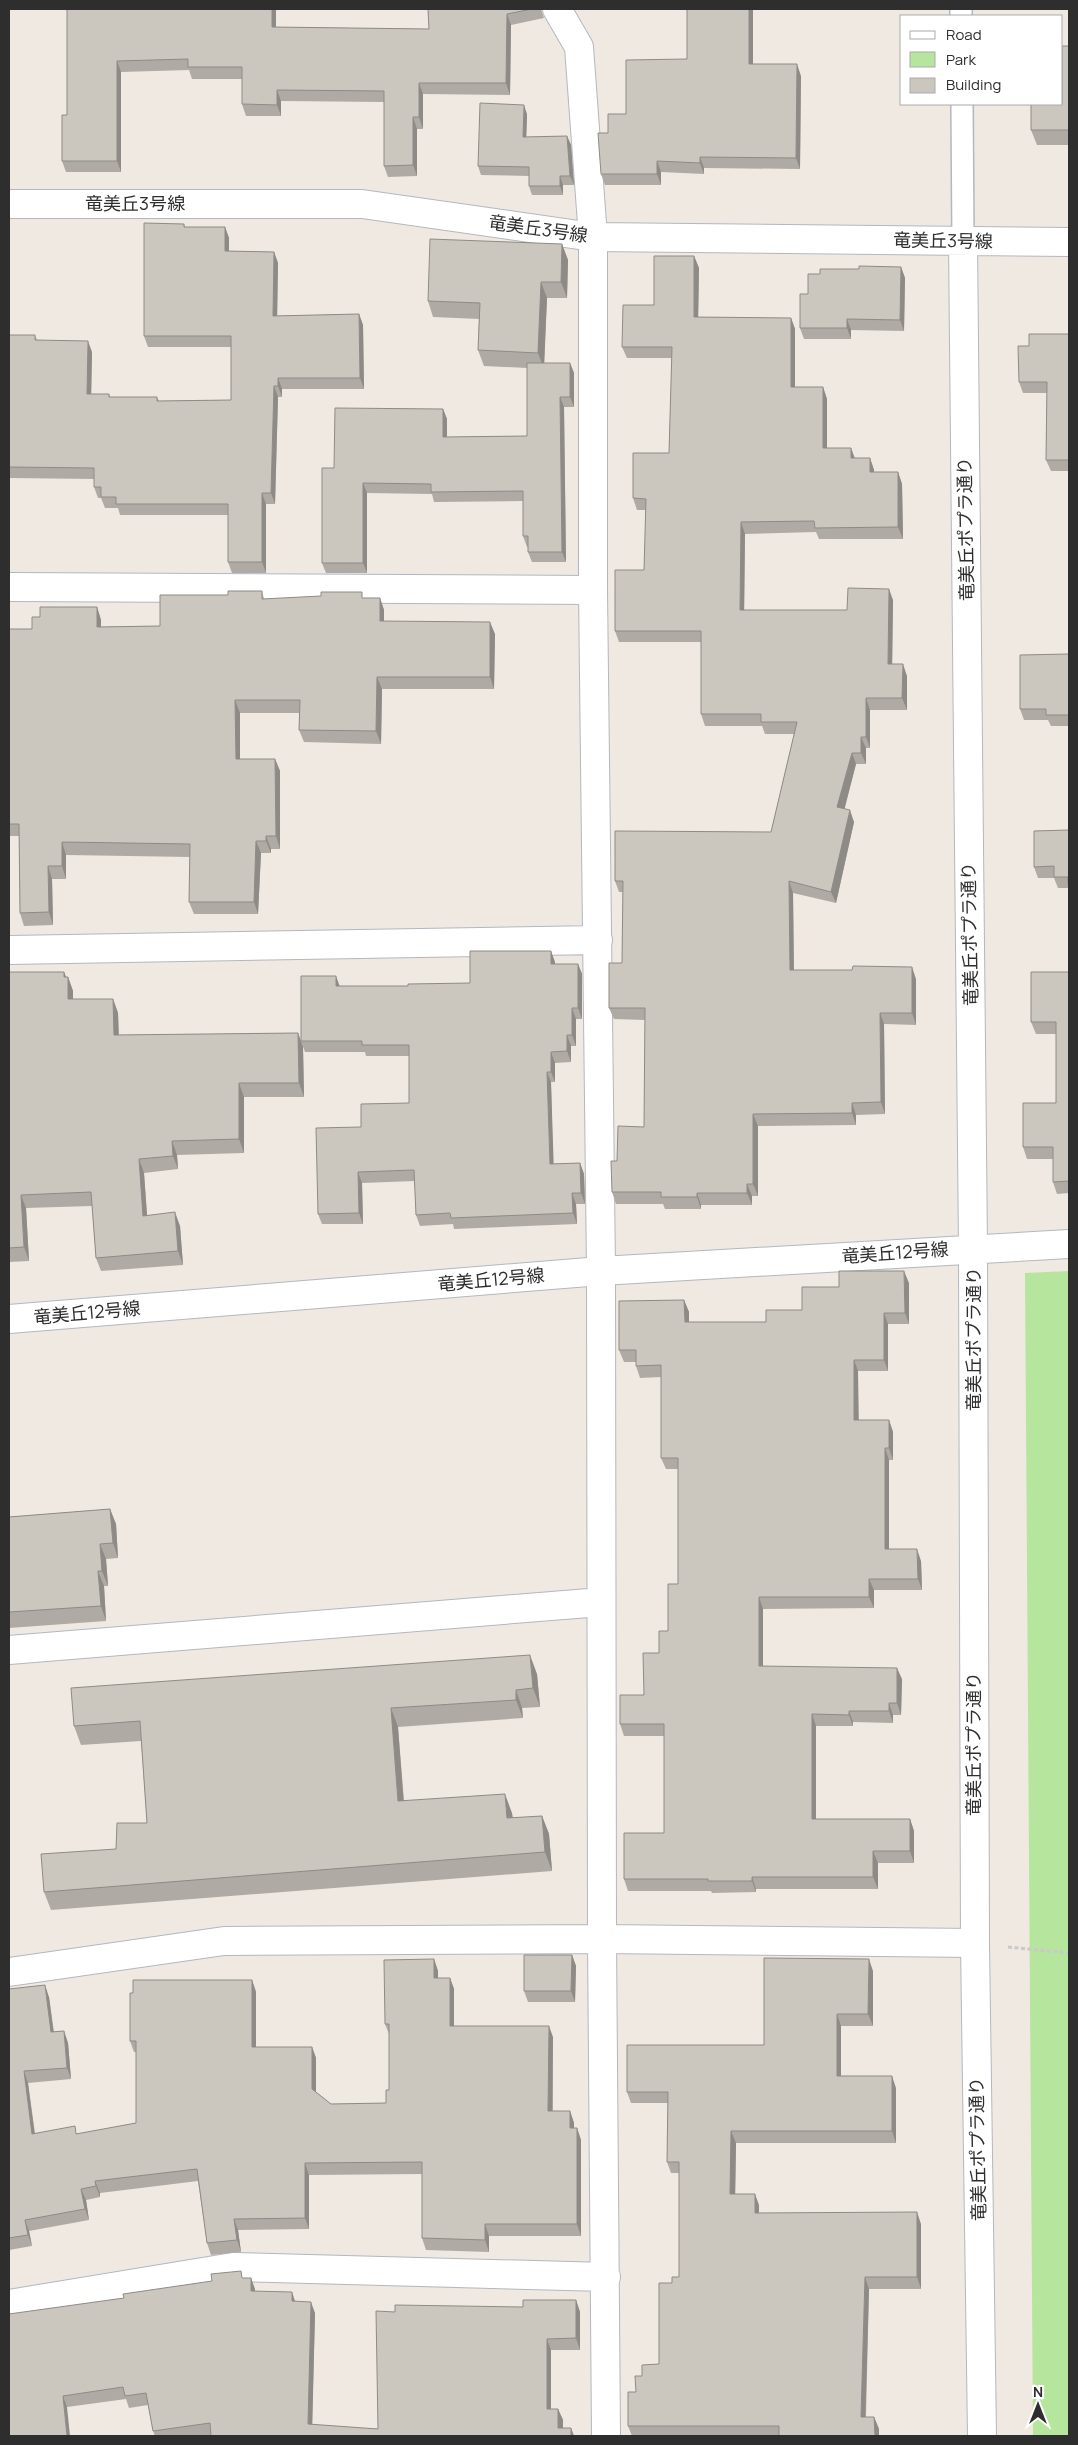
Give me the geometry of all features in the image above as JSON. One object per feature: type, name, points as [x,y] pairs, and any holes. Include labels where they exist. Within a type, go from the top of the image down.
[{"type":"street","points":[[557,9],[579,47],[592,237],[593,590],[601,1271],[602,1939],[606,2436]]},
{"type":"street","name":"竜美丘3号線","points":[[9,204],[362,204],[592,237],[1069,242]]},
{"type":"street","name":"竜美丘ポプラ通り","points":[[963,241],[973,1248],[975,1943],[982,2436]]},
{"type":"street","points":[[9,586],[593,590]]},
{"type":"street","points":[[9,950],[598,940]]},
{"type":"street","name":"竜美丘12号線","points":[[9,1319],[601,1271],[973,1248],[1069,1244]]},
{"type":"street","points":[[9,1650],[601,1602]]},
{"type":"street","points":[[9,1972],[224,1941],[602,1939],[975,1943]]},
{"type":"street","points":[[9,2304],[233,2267],[606,2277]]},
{"type":"lane","points":[[962,105],[963,241]]},
{"type":"path","points":[[975,1943],[1069,1953]]},
{"type":"green space","points":[[1069,1271],[1069,2436],[1033,2436],[1025,1273]]},
{"type":"building","points":[[67,9],[272,9],[272,27],[429,29],[428,9],[532,9],[507,14],[506,83],[419,83],[419,117],[413,117],[413,165],[384,166],[384,91],[277,90],[277,105],[242,104],[242,67],[188,67],[188,59],[117,61],[117,161],[62,161],[62,115],[67,115]]},
{"type":"building","points":[[687,9],[749,9],[749,64],[797,64],[796,158],[700,157],[700,163],[657,161],[657,174],[601,174],[598,133],[608,133],[608,114],[626,114],[626,60],[687,59]]},
{"type":"building","points":[[1063,46],[1069,46],[1069,130],[1031,130],[1031,105],[1063,105]]},
{"type":"building","points":[[480,103],[524,105],[523,137],[567,136],[570,176],[560,176],[560,186],[529,186],[529,167],[478,166]]},
{"type":"building","points":[[144,223],[184,224],[184,227],[225,227],[225,251],[274,252],[273,316],[359,314],[360,378],[278,378],[278,386],[274,386],[271,493],[262,493],[262,562],[228,562],[228,504],[116,504],[116,497],[101,497],[101,487],[94,487],[94,468],[9,467],[9,335],[35,335],[35,340],[88,341],[87,394],[109,394],[109,397],[157,397],[157,401],[231,400],[231,336],[144,336]]},
{"type":"building","points":[[430,239],[562,244],[561,282],[541,282],[538,353],[478,350],[480,303],[428,301]]},
{"type":"building","points":[[654,256],[694,256],[694,317],[791,318],[791,387],[823,387],[823,448],[851,448],[851,458],[870,458],[870,472],[898,472],[898,527],[815,528],[814,521],[741,522],[740,610],[847,610],[848,588],[889,589],[888,664],[903,664],[902,698],[866,698],[866,737],[861,737],[861,753],[852,753],[837,807],[850,810],[831,892],[789,881],[790,970],[852,970],[853,966],[912,967],[912,1013],[880,1013],[881,1102],[852,1103],[852,1113],[753,1114],[753,1184],[747,1184],[747,1193],[697,1193],[697,1197],[661,1197],[661,1192],[612,1192],[611,1161],[617,1161],[618,1126],[644,1127],[645,1008],[609,1008],[609,963],[622,963],[623,881],[615,881],[615,831],[771,832],[797,722],[761,722],[761,714],[701,714],[701,631],[615,631],[615,570],[644,570],[646,499],[633,498],[633,453],[669,453],[672,347],[622,347],[623,305],[654,305]]},
{"type":"building","points":[[859,266],[901,267],[900,320],[847,319],[847,328],[800,328],[800,294],[808,294],[808,274],[820,274],[820,269],[859,269]]},
{"type":"building","points":[[1029,334],[1069,334],[1069,460],[1046,460],[1047,382],[1019,382],[1018,346],[1029,346]]},
{"type":"building","points":[[527,363],[570,363],[570,397],[560,397],[562,552],[528,552],[528,536],[523,536],[523,491],[431,492],[431,484],[363,483],[363,563],[322,563],[322,468],[334,468],[335,408],[443,409],[443,437],[527,436]]},
{"type":"building","points":[[228,591],[262,591],[262,599],[321,596],[321,592],[362,592],[362,598],[380,598],[380,621],[490,622],[490,677],[377,677],[376,731],[299,730],[300,700],[235,700],[236,759],[275,759],[276,836],[266,836],[266,841],[256,841],[254,902],[189,902],[190,844],[62,842],[62,866],[48,866],[49,912],[20,913],[19,824],[9,824],[9,629],[32,629],[32,617],[40,617],[40,607],[97,607],[97,627],[160,626],[160,595],[228,595]]},
{"type":"building","points":[[1069,654],[1069,715],[1046,715],[1046,709],[1020,709],[1020,655]]},
{"type":"building","points":[[1069,830],[1068,884],[1068,877],[1054,877],[1054,866],[1034,867],[1034,831]]},
{"type":"building","points":[[470,951],[551,951],[551,964],[578,964],[578,1008],[572,1008],[572,1035],[567,1035],[567,1051],[551,1052],[551,1072],[547,1072],[550,1164],[580,1163],[581,1193],[572,1193],[573,1213],[451,1218],[450,1213],[416,1215],[414,1170],[358,1172],[359,1213],[318,1214],[316,1128],[361,1127],[361,1104],[409,1103],[409,1045],[362,1045],[362,1041],[301,1041],[301,976],[336,976],[336,986],[408,986],[408,984],[470,983]]},
{"type":"building","points":[[9,972],[64,972],[64,977],[68,977],[68,999],[113,999],[114,1035],[298,1033],[299,1083],[239,1083],[239,1139],[172,1141],[173,1156],[139,1159],[143,1216],[175,1212],[178,1251],[96,1258],[91,1192],[21,1195],[24,1247],[9,1248]]},
{"type":"building","points":[[1031,972],[1069,972],[1069,1181],[1053,1182],[1053,1147],[1023,1147],[1023,1103],[1056,1103],[1056,1022],[1031,1022]]},
{"type":"building","points":[[839,1271],[904,1271],[905,1313],[884,1313],[884,1360],[854,1360],[854,1420],[889,1420],[889,1448],[885,1448],[885,1549],[917,1549],[918,1579],[869,1579],[869,1597],[759,1597],[759,1666],[897,1668],[897,1703],[889,1703],[889,1711],[849,1711],[849,1715],[812,1714],[812,1819],[910,1819],[910,1851],[873,1851],[873,1877],[752,1877],[752,1881],[624,1879],[624,1833],[664,1833],[664,1724],[620,1724],[620,1695],[644,1695],[643,1653],[659,1653],[659,1631],[668,1631],[668,1584],[678,1584],[678,1458],[661,1458],[661,1365],[636,1366],[636,1350],[619,1350],[619,1301],[684,1300],[685,1322],[766,1322],[766,1310],[802,1310],[802,1287],[839,1287]]},
{"type":"building","points":[[110,1509],[113,1543],[100,1544],[102,1571],[98,1571],[101,1606],[9,1612],[9,1517]]},
{"type":"building","points":[[530,1655],[533,1688],[516,1690],[516,1700],[391,1708],[398,1801],[505,1794],[507,1818],[542,1816],[545,1852],[44,1892],[41,1854],[116,1849],[117,1823],[147,1823],[140,1721],[74,1726],[71,1688]]},
{"type":"building","points":[[524,1955],[572,1955],[571,1991],[524,1991]]},
{"type":"building","points":[[764,1958],[869,1959],[868,2014],[837,2014],[837,2076],[892,2076],[892,2131],[731,2131],[730,2194],[755,2194],[755,2213],[917,2212],[917,2277],[865,2277],[861,2417],[874,2417],[875,2436],[779,2436],[779,2426],[628,2426],[628,2392],[636,2392],[635,2376],[642,2376],[642,2365],[659,2364],[659,2283],[672,2283],[672,2277],[679,2277],[679,2162],[667,2162],[668,2092],[627,2092],[627,2045],[764,2045]]},
{"type":"building","points":[[434,1959],[434,1978],[450,1978],[450,2026],[549,2026],[548,2111],[570,2111],[570,2128],[577,2128],[577,2224],[485,2224],[485,2240],[422,2238],[422,2162],[305,2163],[305,2218],[234,2219],[237,2240],[207,2243],[197,2169],[95,2181],[96,2186],[81,2189],[85,2209],[25,2220],[28,2235],[9,2238],[9,1989],[45,1985],[51,2032],[64,2031],[67,2068],[24,2071],[32,2134],[75,2126],[76,2134],[136,2123],[136,2041],[130,2041],[130,1993],[133,1993],[133,1980],[252,1980],[252,2047],[312,2047],[312,2089],[331,2104],[386,2103],[386,2090],[389,2090],[389,2024],[385,2024],[384,1960]]},
{"type":"building","points":[[241,2271],[242,2278],[251,2278],[251,2291],[292,2292],[292,2301],[311,2302],[308,2424],[378,2429],[376,2311],[395,2312],[395,2305],[523,2307],[523,2300],[576,2300],[576,2338],[547,2339],[547,2409],[558,2409],[558,2428],[571,2428],[571,2436],[211,2436],[210,2423],[153,2431],[146,2393],[125,2396],[123,2387],[63,2396],[67,2436],[9,2436],[9,2314],[124,2298],[123,2294],[212,2281],[211,2274]]}]
